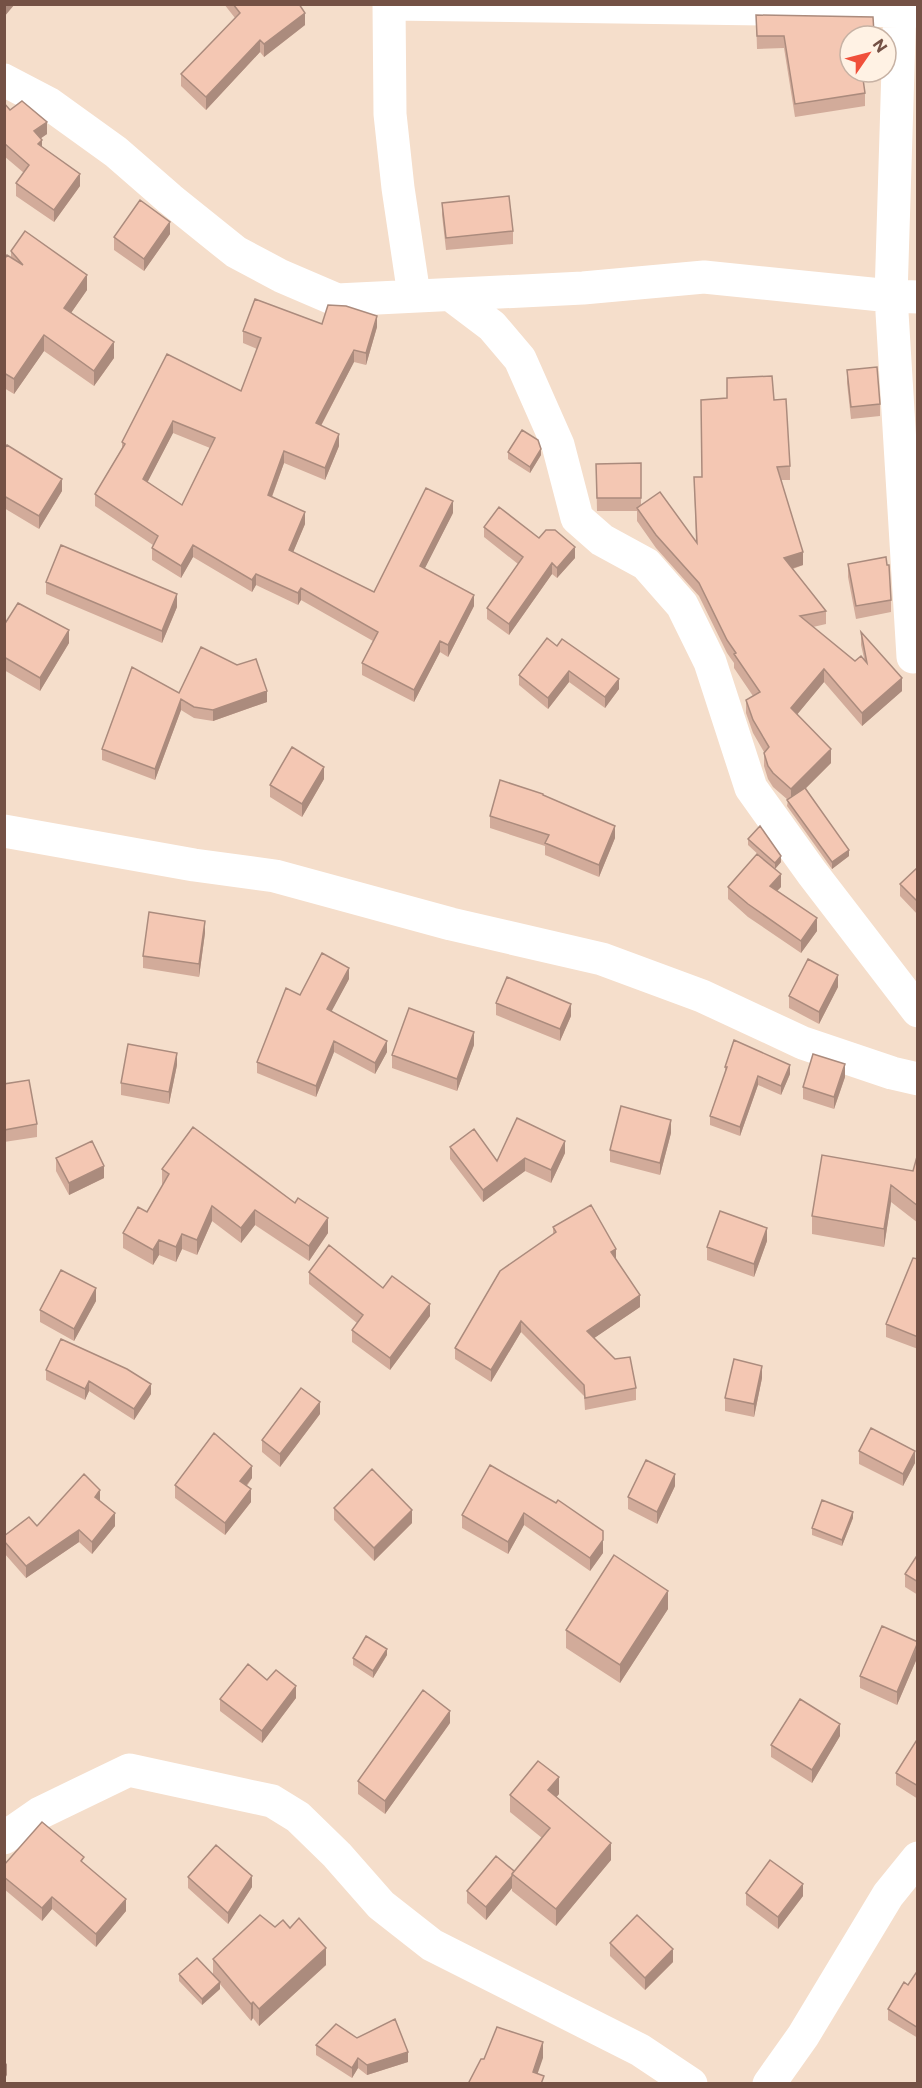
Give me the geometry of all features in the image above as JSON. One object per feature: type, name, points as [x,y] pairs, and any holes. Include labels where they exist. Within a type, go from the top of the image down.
[{"type":"street","points":[[414,295],[390,114],[389,5],[906,9],[904,296],[913,657]]},
{"type":"street","points":[[4,80],[48,103],[116,152],[236,252],[281,276],[337,300],[583,288],[704,277],[904,296]]},
{"type":"street","points":[[450,296],[492,326],[520,359],[558,445],[577,518],[602,540],[646,564],[682,605],[710,662],[751,788],[812,873],[918,1011]]},
{"type":"street","points":[[4,831],[195,865],[275,876],[451,924],[602,959],[702,996],[803,1043],[892,1073],[918,1079]]},
{"type":"street","points":[[4,1838],[40,1813],[129,1770],[272,1801],[298,1817],[337,1855],[381,1905],[432,1945],[639,2050],[691,2084]]},
{"type":"street","points":[[769,2084],[803,2036],[888,1894],[918,1858]]},
{"type":"shaded area","points":[[5,5],[917,5],[917,2083],[5,2083]]},
{"type":"building","points":[[233,4],[299,4],[305,13],[264,44],[260,40],[206,97],[181,74],[240,13]]},
{"type":"building","points":[[756,15],[873,17],[873,24],[838,24],[838,84],[864,84],[865,93],[795,104],[784,36],[757,36]]},
{"type":"building","points":[[22,101],[47,122],[34,131],[42,140],[38,144],[80,174],[54,210],[16,183],[29,165],[4,143],[4,103],[10,110]]},
{"type":"building","points":[[509,196],[513,231],[446,238],[442,203]]},
{"type":"building","points":[[140,200],[170,222],[144,259],[114,237]]},
{"type":"building","points":[[25,231],[87,275],[64,308],[114,342],[94,371],[44,335],[14,379],[4,373],[4,260],[7,255],[23,265],[11,251]]},
{"type":"building","points":[[255,299],[322,324],[328,305],[346,306],[377,316],[366,353],[354,350],[316,423],[339,434],[325,468],[284,451],[268,495],[305,512],[289,550],[374,592],[426,488],[453,501],[420,566],[474,595],[448,645],[440,641],[414,690],[362,663],[378,632],[301,588],[298,593],[256,574],[252,580],[193,545],[181,566],[152,548],[158,536],[95,494],[125,444],[122,442],[167,354],[241,391],[261,338],[243,331]],"holes":[[[173,421],[215,438],[182,505],[143,479]]]},
{"type":"building","points":[[877,367],[880,404],[851,407],[847,370]]},
{"type":"building","points":[[772,376],[774,400],[786,399],[790,466],[777,467],[803,552],[784,558],[826,611],[800,616],[855,661],[861,656],[867,663],[861,632],[902,678],[862,713],[824,669],[791,708],[831,749],[791,789],[768,766],[764,753],[769,747],[753,720],[746,700],[760,692],[734,654],[736,653],[727,640],[699,583],[656,535],[637,508],[660,492],[697,543],[694,477],[702,477],[701,400],[727,398],[727,378]]},
{"type":"building","points":[[522,430],[538,440],[541,449],[530,467],[508,452]]},
{"type":"building","points":[[7,445],[62,479],[39,516],[4,496],[4,449]]},
{"type":"building","points":[[641,463],[641,498],[597,498],[596,464]]},
{"type":"building","points":[[499,507],[539,538],[546,530],[555,530],[575,547],[557,568],[552,563],[509,624],[487,608],[523,557],[484,527]]},
{"type":"building","points":[[61,545],[177,594],[162,631],[46,582]]},
{"type":"building","points":[[886,557],[887,565],[889,565],[891,600],[856,606],[848,564]]},
{"type":"building","points":[[18,603],[69,630],[40,678],[4,657],[4,625]]},
{"type":"building","points":[[547,638],[557,646],[562,639],[619,679],[605,697],[569,671],[548,698],[519,675]]},
{"type":"building","points":[[201,647],[237,665],[256,659],[267,691],[213,710],[194,707],[181,699],[155,769],[102,749],[132,667],[179,693]]},
{"type":"building","points":[[292,747],[324,767],[302,804],[270,785]]},
{"type":"building","points":[[500,780],[543,794],[615,826],[599,865],[545,843],[549,835],[490,816]]},
{"type":"building","points":[[805,788],[849,850],[832,862],[787,800]]},
{"type":"building","points":[[760,826],[781,856],[775,863],[748,839]]},
{"type":"building","points":[[757,854],[781,874],[770,886],[817,918],[801,941],[728,887]]},
{"type":"building","points":[[918,867],[918,902],[900,884]]},
{"type":"building","points":[[149,912],[205,921],[199,964],[143,956]]},
{"type":"building","points":[[322,953],[349,968],[327,1009],[387,1041],[375,1063],[334,1041],[316,1086],[257,1062],[286,988],[300,995]]},
{"type":"building","points":[[808,959],[838,975],[819,1012],[789,996]]},
{"type":"building","points":[[507,977],[571,1004],[560,1029],[496,1003]]},
{"type":"building","points":[[409,1008],[474,1032],[457,1079],[392,1055]]},
{"type":"building","points":[[734,1040],[790,1065],[781,1086],[758,1076],[740,1127],[710,1116]]},
{"type":"building","points":[[128,1044],[177,1053],[169,1092],[121,1083]]},
{"type":"building","points":[[813,1054],[845,1064],[834,1097],[803,1087]]},
{"type":"building","points":[[29,1080],[37,1124],[4,1130],[4,1084]]},
{"type":"building","points":[[621,1106],[671,1120],[660,1163],[610,1150]]},
{"type":"building","points":[[517,1118],[565,1141],[551,1170],[525,1158],[483,1190],[450,1147],[474,1129],[497,1161]]},
{"type":"building","points":[[193,1127],[295,1203],[298,1198],[328,1218],[309,1246],[255,1210],[241,1228],[212,1206],[197,1240],[182,1234],[176,1247],[159,1240],[153,1250],[123,1233],[138,1207],[147,1212],[169,1174],[162,1169]]},
{"type":"building","points":[[92,1141],[104,1166],[69,1183],[56,1158]]},
{"type":"building","points":[[918,1153],[918,1206],[891,1185],[884,1229],[812,1216],[822,1155],[913,1171]]},
{"type":"building","points":[[591,1205],[616,1249],[611,1252],[640,1295],[587,1331],[615,1359],[630,1357],[636,1388],[585,1398],[584,1385],[521,1321],[491,1370],[455,1348],[500,1271],[556,1232],[553,1227]]},
{"type":"building","points":[[720,1211],[767,1228],[754,1264],[707,1247]]},
{"type":"building","points":[[329,1245],[383,1288],[392,1276],[430,1304],[390,1358],[352,1330],[363,1315],[309,1272]]},
{"type":"building","points":[[913,1258],[918,1259],[918,1337],[886,1324]]},
{"type":"building","points":[[61,1270],[96,1288],[74,1329],[40,1310]]},
{"type":"building","points":[[61,1339],[127,1369],[151,1384],[134,1409],[89,1381],[85,1389],[46,1370]]},
{"type":"building","points":[[734,1359],[762,1366],[754,1404],[725,1398]]},
{"type":"building","points":[[301,1388],[320,1402],[280,1454],[262,1440]]},
{"type":"building","points":[[871,1428],[915,1451],[903,1474],[859,1451]]},
{"type":"building","points":[[214,1433],[252,1466],[240,1481],[251,1489],[225,1523],[175,1485]]},
{"type":"building","points":[[646,1460],[675,1474],[657,1512],[628,1497]]},
{"type":"building","points":[[490,1465],[556,1503],[558,1500],[603,1531],[603,1540],[590,1558],[524,1513],[508,1542],[462,1515]]},
{"type":"building","points":[[372,1469],[412,1510],[374,1548],[334,1508]]},
{"type":"building","points":[[84,1474],[100,1490],[95,1497],[115,1513],[92,1542],[79,1530],[26,1566],[4,1541],[4,1536],[29,1517],[37,1526]]},
{"type":"building","points":[[822,1500],[853,1512],[842,1540],[812,1528]]},
{"type":"building","points":[[918,1554],[918,1582],[905,1574]]},
{"type":"building","points":[[614,1555],[668,1591],[620,1665],[566,1630]]},
{"type":"building","points":[[882,1626],[918,1642],[897,1692],[860,1676]]},
{"type":"building","points":[[366,1636],[387,1649],[373,1671],[353,1658]]},
{"type":"building","points":[[248,1664],[267,1680],[276,1670],[296,1686],[262,1731],[220,1699]]},
{"type":"building","points":[[423,1690],[450,1711],[385,1801],[358,1781]]},
{"type":"building","points":[[800,1699],[840,1724],[812,1770],[771,1745]]},
{"type":"building","points":[[918,1738],[918,1786],[896,1773]]},
{"type":"building","points":[[538,1761],[559,1777],[548,1790],[611,1843],[556,1909],[512,1874],[550,1828],[510,1795]]},
{"type":"building","points":[[42,1822],[84,1857],[81,1861],[126,1899],[96,1934],[52,1897],[42,1908],[4,1877],[4,1865]]},
{"type":"building","points":[[216,1845],[252,1876],[228,1913],[188,1877]]},
{"type":"building","points":[[496,1856],[514,1871],[486,1907],[467,1891]]},
{"type":"building","points":[[770,1860],[803,1884],[778,1917],[746,1893]]},
{"type":"building","points":[[260,1915],[275,1927],[283,1920],[290,1928],[299,1918],[326,1948],[259,2009],[253,2002],[251,2004],[213,1959]]},
{"type":"building","points":[[637,1915],[673,1949],[645,1978],[610,1943]]},
{"type":"building","points":[[197,1958],[220,1982],[202,1999],[179,1974]]},
{"type":"building","points":[[918,1970],[918,2028],[888,2009],[904,1982],[908,1985]]},
{"type":"building","points":[[395,2019],[408,2052],[367,2065],[358,2058],[352,2068],[316,2045],[336,2024],[357,2038]]},
{"type":"building","points":[[497,2027],[543,2042],[533,2072],[544,2076],[541,2084],[468,2084],[481,2059],[484,2059]]}]
